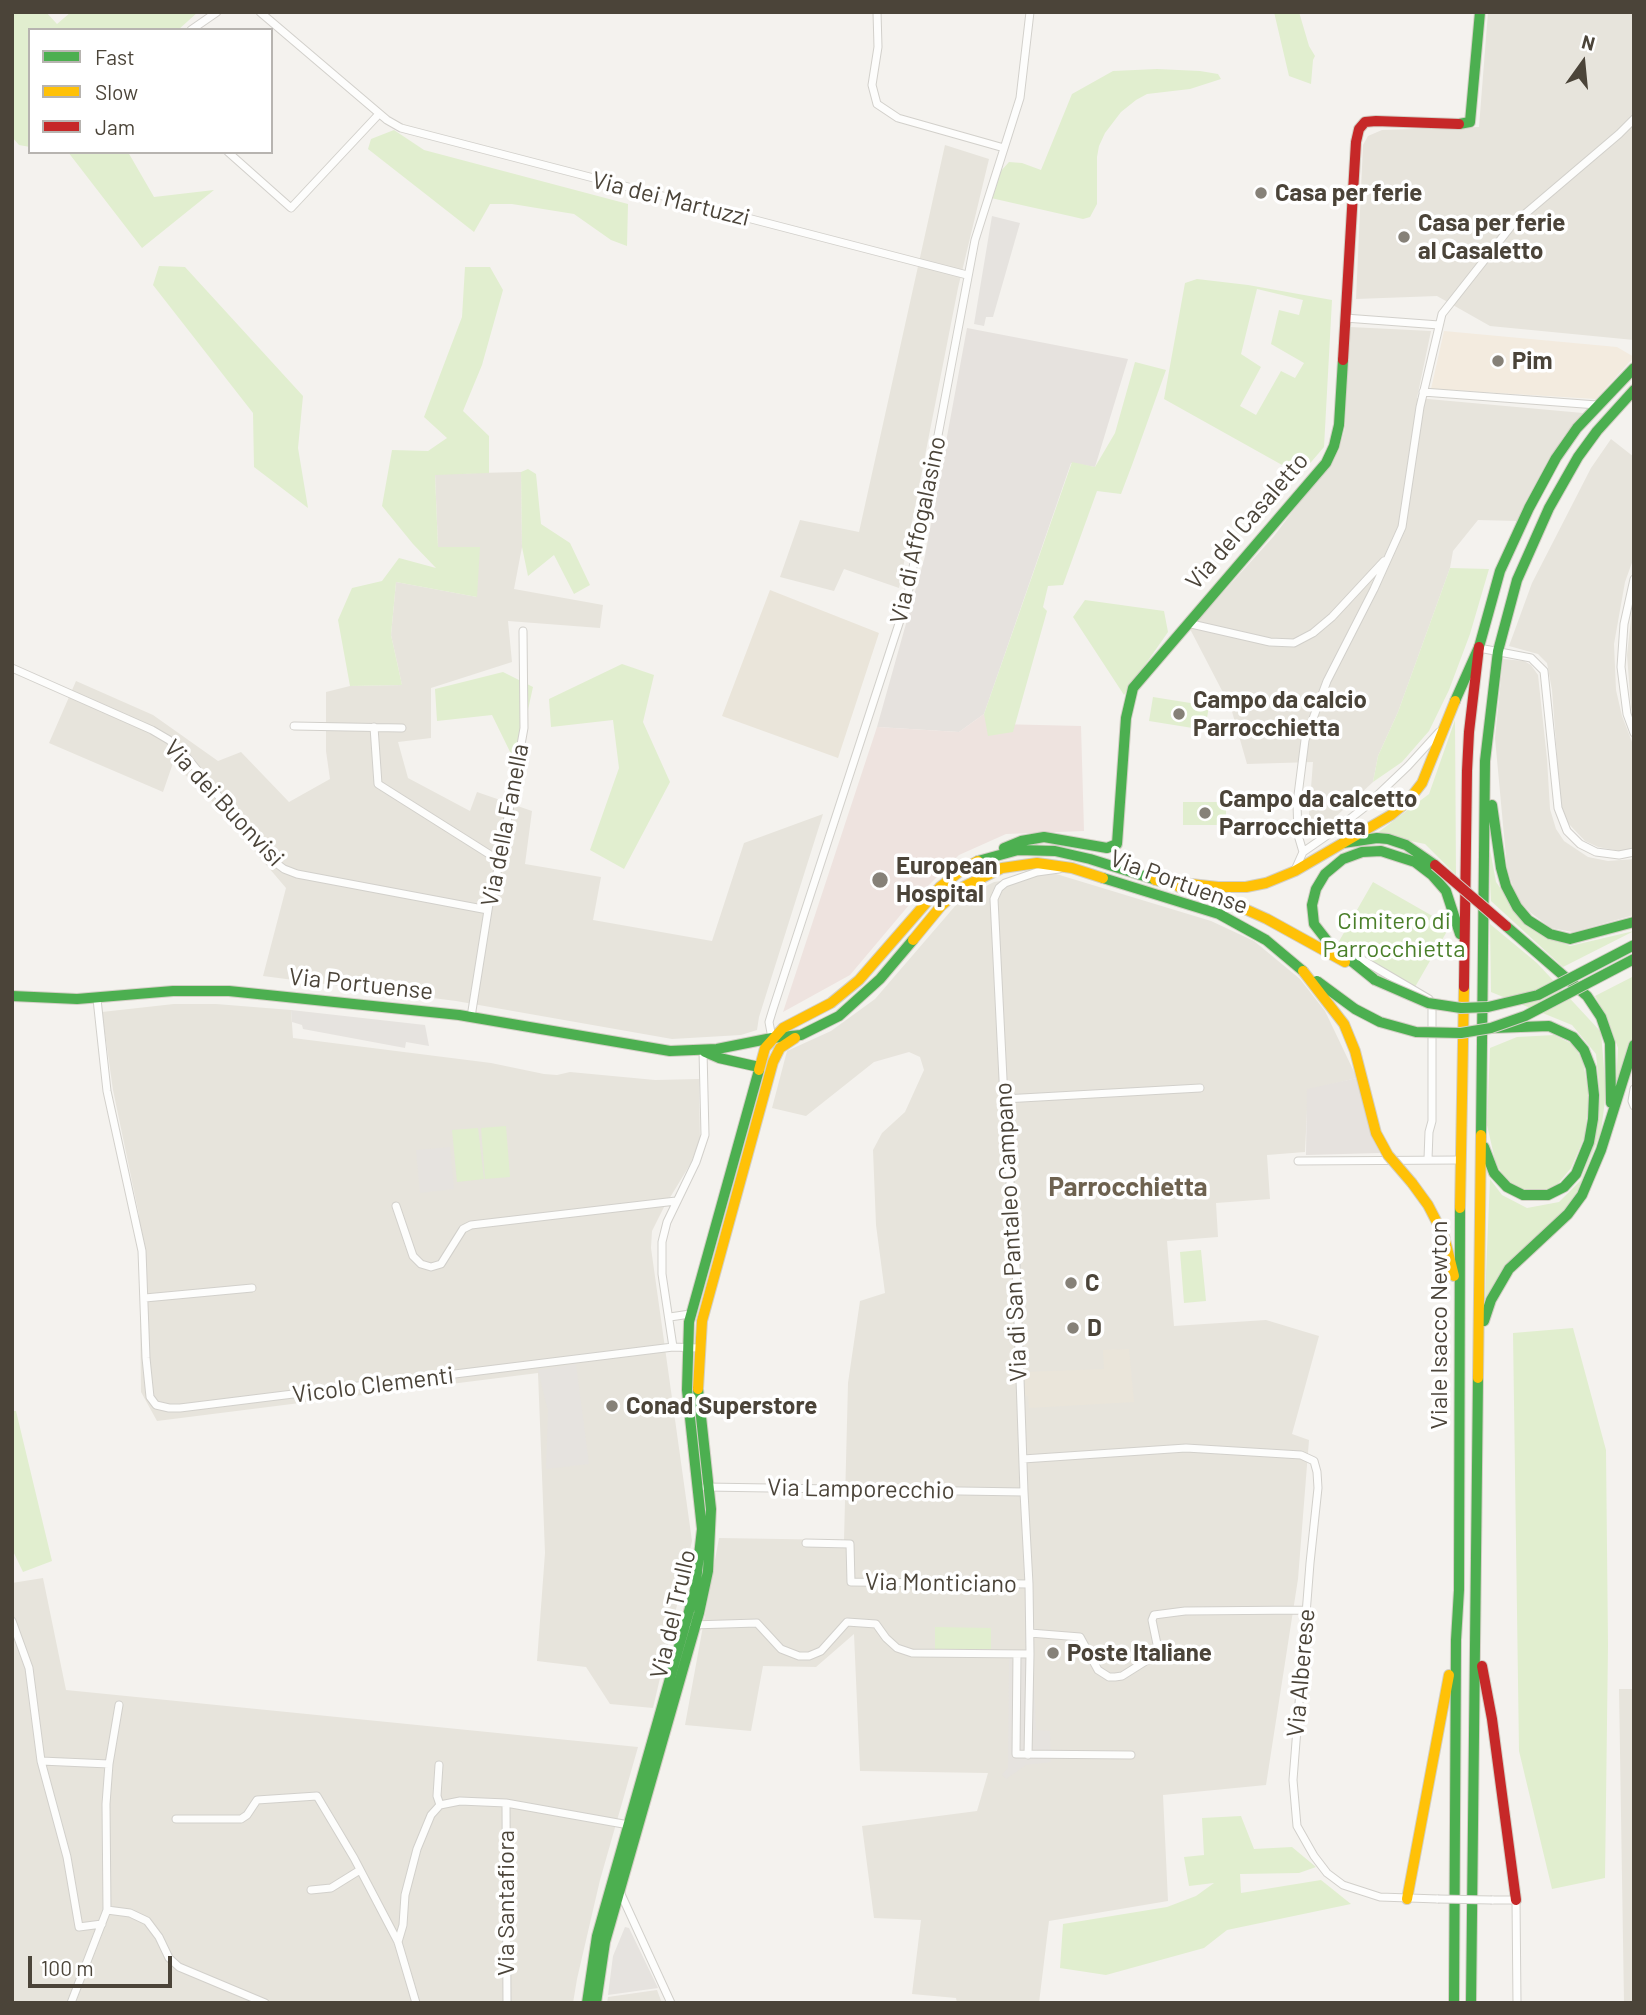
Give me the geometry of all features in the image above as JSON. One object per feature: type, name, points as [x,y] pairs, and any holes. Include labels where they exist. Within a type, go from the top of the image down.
[{"type":"main road","name":"Via del Casaletto","points":[[992,855],[1021,841],[1044,837],[1107,848],[1117,844],[1129,701],[1138,682],[1330,456],[1336,440],[1359,128],[1365,122],[1376,121],[1470,122],[1480,12]]},
{"type":"main road","name":"Viale Isacco Newton","points":[[1454,2003],[1456,1640],[1459,1590],[1462,1160],[1470,720],[1483,628],[1500,571],[1529,508],[1563,446],[1597,405],[1634,368]]},
{"type":"main road","name":"Viale Isacco Newton","points":[[1471,2003],[1485,761],[1497,651],[1517,580],[1549,508],[1577,457],[1634,390]]},
{"type":"main road","points":[[1155,880],[1235,888],[1266,883],[1295,871],[1391,815],[1416,793],[1432,762],[1468,668],[1479,648]]},
{"type":"main road","points":[[1485,761],[1501,868],[1513,901],[1528,920],[1550,934],[1570,939],[1634,922]]},
{"type":"main road","points":[[1343,844],[1377,838],[1388,839],[1414,849],[1587,996],[1604,1022],[1610,1043],[1611,1115]]},
{"type":"main road","name":"Via Portuense","points":[[772,1038],[783,1028],[815,1013],[848,990],[872,968],[940,887],[963,869],[992,855],[1018,850],[1055,852],[1090,859],[1236,905],[1293,932],[1375,980],[1428,1003],[1467,1008],[1497,1006],[1538,995],[1634,945]]},
{"type":"main road","points":[[1375,980],[1320,934],[1313,918],[1312,899],[1318,883],[1325,874],[1350,855],[1381,851],[1404,857],[1432,875],[1446,891],[1455,912],[1465,957]]},
{"type":"main road","name":"Via Portuense","points":[[12,996],[97,999],[173,991],[229,991],[471,1017],[661,1050],[703,1051],[801,1035],[839,1016],[862,998],[892,967],[941,906],[968,883],[993,871],[1020,864],[1046,863],[1072,867],[1200,907],[1234,921],[1266,940],[1355,1009],[1392,1026],[1416,1032],[1448,1034],[1492,1028],[1540,1010],[1634,959]]},
{"type":"main road","points":[[1303,971],[1344,1024],[1355,1051],[1376,1133],[1388,1155],[1428,1205],[1444,1236],[1461,1308]]},
{"type":"main road","points":[[1481,1140],[1494,1173],[1511,1190],[1523,1195],[1548,1195],[1564,1187],[1576,1174],[1589,1142],[1594,1095],[1589,1060],[1573,1037],[1555,1028],[1492,1028]]},
{"type":"main road","name":"Via del Trullo","points":[[596,2003],[596,1964],[620,1892],[654,1753],[691,1625],[701,1555],[704,1487],[687,1390],[693,1348],[773,1062],[782,1045],[801,1035]]},
{"type":"main road","name":"Via del Trullo","points":[[772,1038],[773,1062]]},
{"type":"main road","name":"Via del Trullo","points":[[693,1348],[690,1314],[763,1052],[772,1038]]},
{"type":"main road","points":[[1480,1335],[1491,1300],[1509,1269],[1568,1214],[1582,1195],[1601,1150],[1634,1045]]},
{"type":"main road","name":"Via Portuense","points":[[703,1051],[719,1058],[759,1067]]},
{"type":"main road","points":[[1476,1637],[1492,1719],[1516,1900]]},
{"type":"main road","points":[[1407,1899],[1456,1640]]},
{"type":"main road","name":"Via del Trullo","points":[[587,2003],[612,1881],[654,1753]]},
{"type":"street","points":[[194,28],[218,12]]},
{"type":"street","name":"Via dei Martuzzi","points":[[260,12],[379,114],[416,134],[967,275]]},
{"type":"street","points":[[877,12],[878,47],[872,85],[877,104],[898,118],[1004,148]]},
{"type":"street","name":"Via di Affogalasino","points":[[772,1038],[769,1022],[907,599],[967,275],[986,200],[1022,88],[1030,12]]},
{"type":"street","points":[[230,154],[291,208],[379,114]]},
{"type":"street","points":[[1303,852],[1298,835],[1297,803],[1305,740],[1327,681],[1399,536],[1406,508],[1423,391],[1439,325],[1448,303],[1512,225],[1619,134],[1634,118]]},
{"type":"street","points":[[1345,318],[1439,325]]},
{"type":"street","points":[[1423,391],[1597,405]]},
{"type":"street","points":[[1187,623],[1269,642],[1294,643],[1313,633],[1332,617],[1389,555]]},
{"type":"street","points":[[1634,579],[1623,632],[1621,667],[1627,715],[1634,733]]},
{"type":"street","points":[[1483,628],[1502,633]]},
{"type":"street","name":"Via della Fanella","points":[[471,1017],[488,910],[500,861],[524,728],[523,631]]},
{"type":"street","points":[[1479,648],[1531,658],[1544,671],[1558,808],[1567,831],[1580,844],[1596,852],[1614,855],[1634,852]]},
{"type":"street","name":"Via dei Buonvisi","points":[[12,668],[169,740],[185,755],[268,856],[287,871],[488,910]]},
{"type":"street","points":[[1295,871],[1303,852],[1342,825],[1387,787],[1432,742],[1453,711]]},
{"type":"street","points":[[294,726],[402,728]]},
{"type":"street","points":[[374,727],[378,784],[500,861]]},
{"type":"street","name":"Via di San Pantaleo Campano","points":[[1028,1755],[1031,1654],[1029,1584],[1016,1265],[1004,1099],[995,896],[1002,885],[1014,879],[1037,872],[1072,867]]},
{"type":"street","points":[[1341,946],[1432,1003],[1432,1121],[1428,1159]]},
{"type":"street","name":"Vicolo Clementi","points":[[97,999],[107,1091],[142,1251],[146,1358],[150,1397],[156,1405],[169,1408],[380,1385],[673,1347],[693,1348]]},
{"type":"street","points":[[673,1347],[661,1247],[664,1228],[696,1162],[705,1135],[703,1051]]},
{"type":"street","points":[[1004,1099],[1200,1088]]},
{"type":"street","points":[[1634,1089],[1634,1106]]},
{"type":"street","points":[[1298,1161],[1462,1160]]},
{"type":"street","points":[[396,1206],[413,1256],[421,1264],[431,1267],[441,1264],[463,1229],[471,1225],[676,1201]]},
{"type":"street","points":[[715,1221],[728,1225]]},
{"type":"street","points":[[145,1298],[252,1287]]},
{"type":"street","points":[[670,1317],[690,1314]]},
{"type":"street","name":"Via Alberese","points":[[1023,1460],[1186,1448],[1301,1455],[1310,1458],[1316,1466],[1318,1488],[1293,1780],[1297,1826],[1327,1873],[1343,1885],[1372,1895],[1407,1899],[1516,1900]]},
{"type":"street","name":"Via Lamporecchio","points":[[704,1487],[1024,1492]]},
{"type":"street","name":"Via Monticiano","points":[[806,1543],[850,1544],[851,1581],[1029,1584]]},
{"type":"street","points":[[1030,1633],[1080,1637],[1098,1670],[1115,1677],[1122,1676],[1157,1654],[1152,1620],[1154,1615],[1185,1611],[1306,1610]]},
{"type":"street","points":[[12,1621],[29,1668],[41,1761],[67,1857],[79,1927],[102,1924]]},
{"type":"street","points":[[691,1625],[757,1623],[781,1649],[799,1656],[815,1655],[821,1651],[846,1622],[876,1624],[897,1648],[912,1653],[1031,1654]]},
{"type":"street","points":[[1017,1654],[1016,1754],[1131,1755]]},
{"type":"street","points":[[71,2003],[107,1910],[106,1804],[109,1764],[119,1705]]},
{"type":"street","points":[[41,1761],[109,1764]]},
{"type":"street","points":[[439,1765],[440,1805]]},
{"type":"street","points":[[176,1819],[241,1819],[257,1800],[317,1796],[398,1942],[416,2003]]},
{"type":"street","points":[[398,1942],[403,1925],[405,1895],[417,1849],[431,1815],[440,1805],[460,1801],[506,1803],[629,1825]]},
{"type":"street","name":"Via Santafiora","points":[[506,1803],[507,2003]]},
{"type":"street","points":[[311,1890],[331,1888],[360,1870]]},
{"type":"street","points":[[612,1881],[620,1892],[671,2003]]},
{"type":"street","points":[[1516,1900],[1517,2003]]},
{"type":"street","points":[[107,1910],[123,1911],[142,1917],[159,1937],[169,1958],[176,1965],[265,2003]]},
{"type":"shaded area","points":[[1488,12],[1634,12],[1634,340],[1490,326],[1437,296],[1356,299],[1363,145],[1368,136],[1382,130],[1479,127]]},
{"type":"shaded area","points":[[945,145],[989,159],[958,288],[899,588],[844,569],[834,591],[780,577],[800,520],[859,532]]},
{"type":"shaded area","points":[[992,216],[1020,223],[993,317],[986,317],[984,326],[974,324]]},
{"type":"shaded area","points":[[1350,327],[1431,331],[1417,398],[1583,413],[1563,437],[1517,521],[1478,520],[1453,551],[1450,568],[1398,712],[1378,756],[1373,782],[1314,837],[1308,827],[1313,762],[1247,764],[1231,708],[1190,629],[1274,536],[1339,450],[1345,428]]},
{"type":"shaded area","points":[[967,328],[1128,359],[1095,467],[1071,463],[984,714],[959,732],[877,727],[925,556]]},
{"type":"shaded area","points":[[1444,331],[1617,347],[1634,357],[1596,399],[1431,389]]},
{"type":"shaded area","points":[[1611,439],[1634,457],[1634,557],[1625,582],[1614,644],[1616,690],[1622,716],[1634,747],[1634,848],[1620,851],[1598,847],[1585,841],[1568,823],[1561,810],[1552,690],[1547,663],[1538,654],[1509,646],[1532,583],[1591,468]]},
{"type":"shaded area","points":[[521,472],[522,547],[514,589],[603,605],[600,628],[508,621],[512,662],[431,688],[431,738],[398,742],[408,778],[470,811],[477,792],[532,811],[525,864],[601,877],[593,920],[712,941],[744,843],[823,814],[757,1030],[741,1035],[672,1039],[456,1001],[263,976],[286,888],[210,799],[173,763],[163,792],[49,743],[76,681],[153,715],[218,761],[241,752],[289,802],[330,779],[326,751],[326,692],[350,686],[402,685],[391,635],[396,582],[477,597],[438,547],[435,474]]},
{"type":"shaded area","points":[[770,590],[879,633],[838,758],[722,716]]},
{"type":"shaded area","points":[[1634,592],[1634,718],[1627,655]]},
{"type":"shaded area","points":[[1503,659],[1524,661],[1531,665],[1538,675],[1550,809],[1556,829],[1564,841],[1588,857],[1608,861],[1634,859],[1634,915],[1573,932],[1551,928],[1517,899],[1507,868],[1495,738]]},
{"type":"shaded area","name":"European Hospital","points":[[984,714],[998,724],[1081,726],[1084,831],[1006,834],[959,855],[909,905],[850,975],[783,1012],[877,727],[959,732]]},
{"type":"shaded area","points":[[1053,873],[1211,921],[1254,941],[1300,979],[1325,1011],[1357,1078],[1308,1090],[1305,1152],[1267,1155],[1270,1199],[1216,1203],[1218,1237],[1167,1241],[1174,1326],[1266,1320],[1319,1336],[1292,1434],[1309,1440],[1298,1579],[1266,1785],[1163,1795],[1168,1901],[1049,1921],[1039,2003],[957,2003],[956,1998],[912,1994],[921,1920],[874,1918],[862,1826],[977,1811],[988,1773],[860,1771],[854,1634],[816,1667],[763,1666],[751,1731],[685,1725],[719,1538],[844,1540],[848,1383],[860,1301],[885,1293],[876,1225],[873,1150],[882,1133],[905,1112],[924,1070],[920,1057],[909,1052],[874,1062],[806,1116],[772,1108],[787,1051],[831,1031],[875,999],[962,898],[994,882]]},
{"type":"shaded area","points":[[174,1004],[216,1004],[291,1010],[293,1038],[491,1063],[544,1074],[570,1072],[655,1080],[699,1079],[700,1139],[691,1163],[652,1231],[651,1248],[692,1541],[653,1708],[610,1704],[586,1667],[537,1661],[545,1553],[538,1373],[157,1421],[141,1392],[139,1215],[113,1090],[102,1012]]},
{"type":"shaded area","points":[[291,1010],[425,1025],[429,1046],[406,1042],[405,1048],[303,1029],[302,1025],[292,1022]]},
{"type":"shaded area","points":[[1357,1078],[1380,1153],[1306,1155],[1307,1089]]},
{"type":"shaded area","points":[[450,1147],[454,1189],[420,1193],[416,1150]]},
{"type":"shaded area","points":[[1129,1349],[1134,1402],[1029,1408],[1028,1396],[1023,1395],[1023,1372],[1104,1369],[1103,1350]]},
{"type":"shaded area","points":[[576,1364],[589,1464],[546,1469],[548,1411],[538,1370]]},
{"type":"shaded area","points":[[43,1578],[66,1690],[638,1747],[600,1880],[573,2003],[12,2003],[12,1583]]},
{"type":"shaded area","points":[[1009,1657],[1033,1657],[1036,1730],[1050,1731],[1051,1762],[1026,1765],[1006,1779],[1002,1774],[1008,1768]]},
{"type":"shaded area","points":[[1619,1689],[1634,1689],[1634,2003],[1624,2003]]},
{"type":"shaded area","points":[[625,1927],[629,1928],[658,1988],[608,1995],[613,1956]]},
{"type":"shaded area","points":[[657,1990],[662,2003],[607,2003],[608,1997]]},
{"type":"green space","points":[[12,12],[46,12],[57,24],[71,12],[198,12],[180,28],[28,28],[28,147],[19,145],[12,137]]},
{"type":"green space","points":[[1274,12],[1299,12],[1309,46],[1315,56],[1311,84],[1289,76]]},
{"type":"green space","points":[[1113,71],[1200,71],[1218,74],[1221,79],[1190,89],[1147,94],[1121,112],[1099,146],[1097,204],[1090,217],[1083,219],[991,198],[1000,172],[1009,162],[1022,163],[1041,170],[1072,94]]},
{"type":"green space","points":[[394,130],[424,150],[628,204],[627,246],[611,240],[574,214],[512,204],[490,204],[474,232],[368,149],[371,139]]},
{"type":"green space","points":[[70,154],[129,154],[154,197],[214,190],[142,248]]},
{"type":"green space","points":[[159,266],[185,267],[303,396],[298,448],[308,508],[254,467],[253,413],[153,285]]},
{"type":"green space","points":[[465,267],[490,267],[503,290],[482,365],[463,411],[489,436],[489,473],[435,475],[438,547],[480,547],[477,597],[396,582],[391,635],[402,685],[350,686],[338,620],[352,588],[382,581],[399,558],[436,568],[382,506],[392,450],[428,451],[447,438],[424,417],[462,317]]},
{"type":"green space","points":[[1197,279],[1332,300],[1324,447],[1300,475],[1164,399],[1185,283]],"holes":[[[1257,289],[1303,300],[1299,315],[1279,310],[1271,344],[1304,363],[1295,378],[1281,371],[1256,415],[1240,406],[1261,367],[1241,354]]]},
{"type":"green space","points":[[1135,362],[1166,370],[1121,494],[1097,491],[1063,585],[1048,586],[1043,607],[1047,611],[1013,732],[988,736],[984,714],[1072,462],[1095,467],[1115,433]]},
{"type":"green space","points":[[528,469],[536,474],[541,524],[570,543],[590,585],[574,594],[554,555],[528,576],[522,547],[521,472]]},
{"type":"green space","points":[[1450,568],[1489,569],[1470,634],[1449,690],[1429,731],[1402,762],[1373,782],[1378,756],[1398,712]]},
{"type":"green space","points":[[1085,600],[1164,611],[1168,632],[1124,695],[1073,617]]},
{"type":"green space","points":[[622,664],[654,675],[643,722],[670,782],[624,869],[590,850],[619,768],[613,720],[551,727],[549,699]]},
{"type":"green space","points":[[503,672],[533,687],[516,764],[492,715],[437,721],[435,689]]},
{"type":"green space","name":"Campo da calcio Parrocchietta","points":[[1153,697],[1209,706],[1205,730],[1149,721]]},
{"type":"green space","points":[[1455,720],[1456,875],[1425,844],[1376,834],[1429,794]]},
{"type":"green space","name":"Campo da calcetto Parrocchietta","points":[[1183,802],[1226,802],[1226,825],[1183,825]]},
{"type":"green space","points":[[1488,839],[1496,882],[1528,927],[1570,946],[1634,931],[1563,967],[1491,901]]},
{"type":"green space","name":"Cimitero di Parrocchietta","points":[[1373,882],[1450,926],[1415,987],[1338,943]]},
{"type":"green space","points":[[1490,924],[1537,963],[1601,1032],[1606,1093],[1601,1131],[1573,1203],[1485,1298],[1490,1179],[1502,1195],[1527,1208],[1559,1202],[1581,1180],[1593,1145],[1600,1095],[1596,1054],[1572,1025],[1491,992]]},
{"type":"green space","points":[[1634,976],[1634,1034],[1616,1085],[1618,1048],[1608,1020],[1595,996]]},
{"type":"green space","points":[[1554,1035],[1574,1045],[1583,1062],[1589,1095],[1585,1136],[1571,1168],[1553,1190],[1528,1194],[1506,1182],[1495,1160],[1487,1125],[1490,1048],[1517,1037]]},
{"type":"green space","points":[[506,1126],[510,1177],[485,1179],[481,1128]]},
{"type":"green space","points":[[478,1128],[484,1179],[457,1182],[452,1130]]},
{"type":"green space","points":[[1201,1250],[1206,1301],[1184,1303],[1180,1252]]},
{"type":"green space","points":[[1573,1328],[1606,1450],[1608,1645],[1605,1878],[1552,1889],[1519,1751],[1513,1333]]},
{"type":"green space","points":[[12,1411],[16,1411],[52,1561],[23,1572],[12,1549]]},
{"type":"green space","points":[[935,1627],[991,1628],[991,1649],[935,1649]]},
{"type":"green space","points":[[1241,1816],[1254,1849],[1292,1847],[1316,1867],[1299,1873],[1240,1874],[1241,1893],[1321,1880],[1351,1904],[1227,1930],[1204,1948],[1106,1975],[1060,1968],[1063,1924],[1167,1907],[1196,1896],[1214,1883],[1189,1886],[1184,1857],[1204,1855],[1202,1818]]},
{"type":"traffic: fast","points":[[1459,124],[1470,122],[1480,12]]},
{"type":"traffic: fast","points":[[1004,848],[1021,841],[1044,837],[1107,848],[1117,844],[1126,718],[1133,688],[1326,463],[1339,425],[1343,360]]},
{"type":"traffic: fast","points":[[1455,701],[1479,647],[1500,571],[1529,508],[1556,458],[1577,428],[1634,368]]},
{"type":"traffic: fast","points":[[1498,651],[1517,580],[1549,508],[1578,457],[1634,390]]},
{"type":"traffic: fast","points":[[1481,1135],[1485,761],[1498,651]]},
{"type":"traffic: fast","points":[[1492,805],[1506,886],[1517,907],[1528,920],[1550,934],[1570,939],[1634,922]]},
{"type":"traffic: fast","points":[[1343,843],[1388,839],[1406,845],[1435,865]]},
{"type":"traffic: fast","points":[[978,861],[1018,850],[1055,851],[1163,882]]},
{"type":"traffic: fast","points":[[1375,980],[1328,942],[1314,924],[1312,905],[1316,889],[1325,874],[1343,859],[1362,852],[1381,851],[1415,862],[1432,875],[1446,891],[1460,934]]},
{"type":"traffic: fast","points":[[1103,878],[1219,914],[1266,940],[1303,971]]},
{"type":"traffic: fast","points":[[1506,926],[1587,996],[1601,1017],[1610,1043],[1611,1103]]},
{"type":"traffic: fast","points":[[12,996],[77,999],[173,991],[229,991],[459,1015],[670,1051],[717,1049],[801,1035],[839,1016],[880,979],[913,940]]},
{"type":"traffic: fast","points":[[1375,980],[1428,1003],[1461,1008],[1488,1007],[1538,995],[1634,945]]},
{"type":"traffic: fast","points":[[1317,981],[1355,1009],[1380,1022],[1416,1032],[1461,1033],[1491,1028],[1525,1016],[1634,959]]},
{"type":"traffic: fast","points":[[1484,1147],[1494,1173],[1507,1187],[1523,1195],[1548,1195],[1564,1187],[1576,1174],[1589,1142],[1593,1119],[1591,1068],[1584,1050],[1573,1037],[1549,1026],[1493,1028]]},
{"type":"traffic: fast","points":[[1484,1321],[1491,1300],[1509,1269],[1568,1214],[1582,1195],[1601,1150],[1634,1045]]},
{"type":"traffic: fast","points":[[705,1052],[759,1067]]},
{"type":"traffic: fast","points":[[587,2003],[597,1936],[695,1590],[702,1529],[687,1390],[689,1322],[759,1070]]},
{"type":"traffic: fast","points":[[1454,2003],[1460,1208]]},
{"type":"traffic: fast","points":[[1471,2003],[1478,1378]]},
{"type":"traffic: fast","points":[[596,2003],[605,1942],[699,1613],[708,1571],[711,1509],[698,1389]]},
{"type":"traffic: slow","points":[[1155,880],[1218,887],[1246,887],[1266,883],[1295,871],[1391,815],[1408,801],[1422,783],[1455,701]]},
{"type":"traffic: slow","points":[[759,1070],[765,1048],[783,1028],[831,1003],[859,980],[940,887],[978,861]]},
{"type":"traffic: slow","points":[[913,940],[941,906],[963,887],[1002,868],[1037,863],[1072,868],[1103,878]]},
{"type":"traffic: slow","points":[[1179,887],[1236,905],[1267,919],[1345,962]]},
{"type":"traffic: slow","points":[[1303,971],[1344,1024],[1355,1051],[1376,1133],[1388,1155],[1412,1183]]},
{"type":"traffic: slow","points":[[1460,1208],[1464,987]]},
{"type":"traffic: slow","points":[[698,1389],[702,1321],[773,1062],[780,1048],[795,1038]]},
{"type":"traffic: slow","points":[[1478,1378],[1481,1135]]},
{"type":"traffic: slow","points":[[1412,1183],[1428,1205],[1444,1236],[1454,1276]]},
{"type":"traffic: slow","points":[[1407,1899],[1449,1675]]},
{"type":"traffic: jam","points":[[1343,360],[1359,129],[1365,122],[1376,121],[1459,124]]},
{"type":"traffic: jam","points":[[1464,987],[1467,771],[1479,647]]},
{"type":"traffic: jam","points":[[1435,865],[1506,926]]},
{"type":"traffic: jam","points":[[1482,1666],[1492,1719],[1516,1900]]},
{"type":"place","name":"Casa per ferie","points":[[1261,193]]},
{"type":"place","name":"Casa per ferie al Casaletto","points":[[1404,237]]},
{"type":"place","name":"Pim","points":[[1498,361]]},
{"type":"place","name":"Campo da calcio Parrocchietta","points":[[1179,714]]},
{"type":"place","name":"Campo da calcetto Parrocchietta","points":[[1205,813]]},
{"type":"place","name":"European Hospital","points":[[880,880]]},
{"type":"place","name":"C","points":[[1071,1283]]},
{"type":"place","name":"D","points":[[1073,1328]]},
{"type":"place","name":"Conad Superstore","points":[[612,1406]]},
{"type":"place","name":"Poste Italiane","points":[[1053,1653]]},
{"type":"district","name":"Parrocchietta","points":[[1128,1187]]}]
